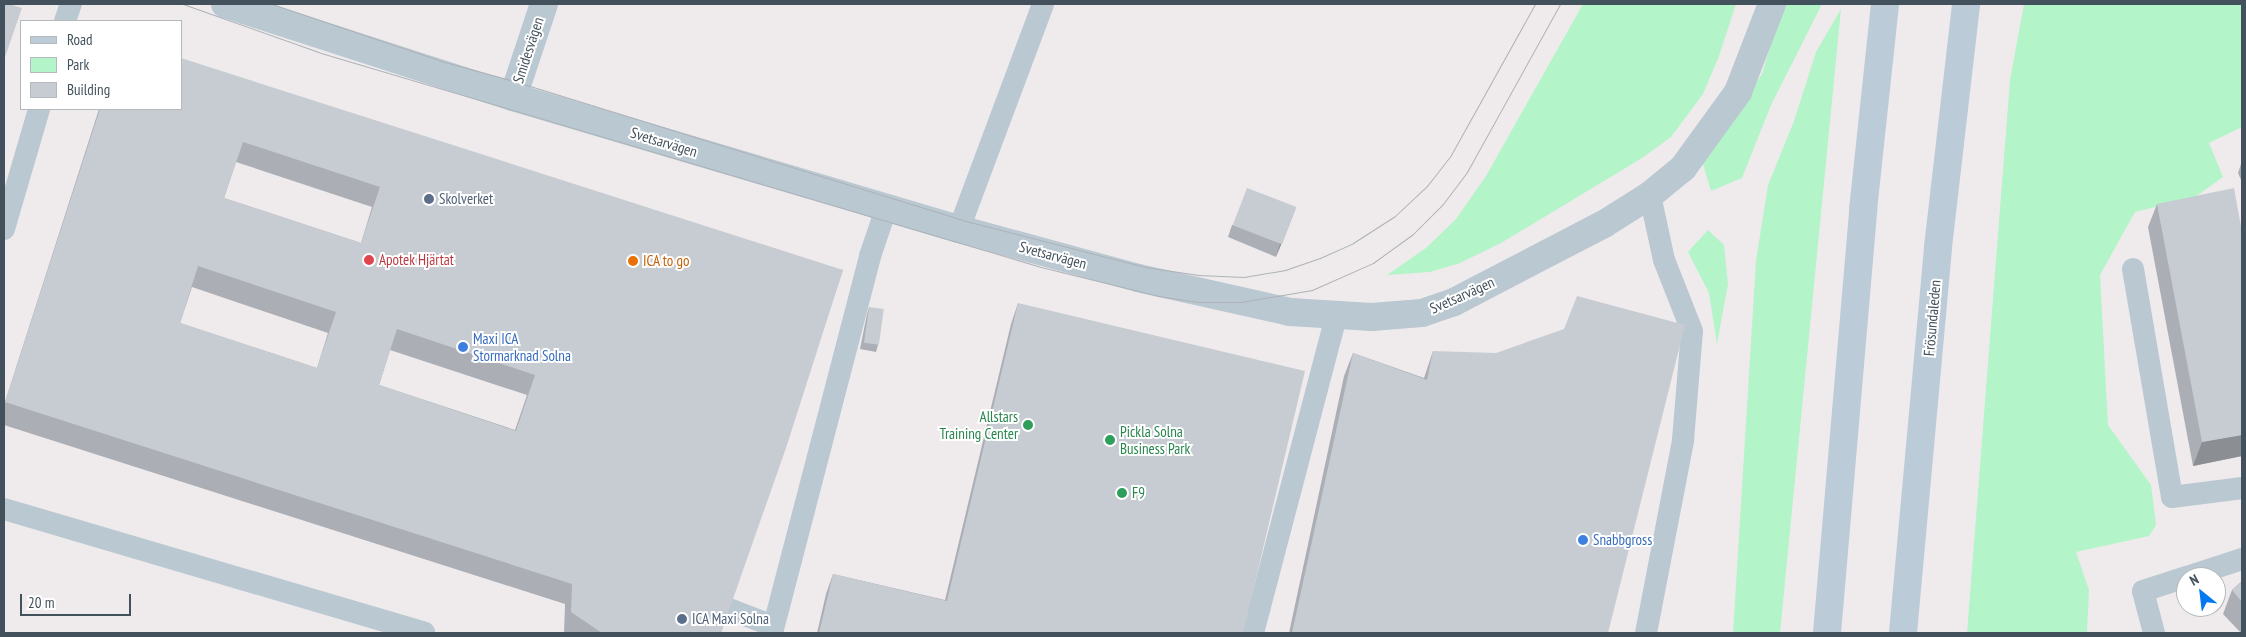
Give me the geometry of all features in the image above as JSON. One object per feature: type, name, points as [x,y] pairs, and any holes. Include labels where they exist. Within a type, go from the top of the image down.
[{"type":"main road","points":[[1827,633],[1863,210],[1885,4]]},
{"type":"main road","name":"Frösundaleden","points":[[1904,633],[1938,247],[1966,4]]},
{"type":"street","name":"Svetsarvägen","points":[[225,4],[513,97],[958,229],[1138,278],[1241,302],[1290,312],[1372,317],[1422,313],[1454,302],[1604,224],[1650,195],[1683,168],[1738,92],[1772,4]]},
{"type":"street","name":"Smidesvägen","points":[[513,97],[544,4]]},
{"type":"lane","points":[[65,20],[70,4]]},
{"type":"lane","points":[[958,229],[1043,4]]},
{"type":"lane","points":[[4,229],[39,110]]},
{"type":"lane","points":[[1646,633],[1684,440],[1692,331],[1664,260],[1650,195]]},
{"type":"lane","points":[[730,609],[773,630],[870,256],[886,209]]},
{"type":"lane","points":[[2133,269],[2172,497],[2242,488]]},
{"type":"lane","points":[[1253,633],[1336,316]]},
{"type":"lane","points":[[4,509],[424,633]]},
{"type":"lane","points":[[2217,567],[2242,559]]},
{"type":"lane","points":[[2154,633],[2143,591],[2176,580]]},
{"type":"green space","points":[[1583,4],[1736,4],[1719,56],[1703,94],[1671,137],[1642,158],[1501,243],[1460,263],[1430,272],[1387,275],[1426,248],[1456,219],[1486,176]]},
{"type":"green space","points":[[1783,4],[1822,4],[1771,105],[1742,178],[1711,191],[1702,161],[1762,74]]},
{"type":"green space","points":[[2024,4],[2242,4],[2242,127],[2209,143],[2223,177],[2195,197],[2135,212],[2100,275],[2108,425],[2151,485],[2156,525],[2149,536],[2076,552],[2089,590],[2087,633],[1967,633],[2010,80]]},
{"type":"green space","points":[[1841,9],[1780,633],[1733,633],[1756,261],[1768,185],[1794,121],[1816,52]]},
{"type":"green space","points":[[1708,230],[1724,245],[1728,284],[1717,344],[1709,293],[1688,252]]},
{"type":"building","points":[[4,4],[22,8],[4,60]]},
{"type":"building","points":[[182,58],[843,270],[786,448],[721,633],[602,633],[571,612],[572,584],[5,402],[100,110],[182,110]],"holes":[[[243,142],[380,187],[361,243],[224,198]],[[198,266],[336,312],[317,368],[180,323]],[[397,329],[535,375],[516,431],[379,385]]]},
{"type":"building","points":[[1247,188],[1296,207],[1282,244],[1233,225]]},
{"type":"building","points":[[2234,188],[2242,232],[2242,435],[2202,442],[2157,204]]},
{"type":"building","points":[[1577,296],[1685,325],[1608,633],[1292,633],[1353,353],[1427,380],[1433,351],[1496,353],[1564,329]]},
{"type":"building","name":"F9","points":[[1018,303],[1305,371],[1243,633],[819,633],[833,574],[947,601]]},
{"type":"building","points":[[869,307],[884,309],[879,345],[864,343]]},
{"type":"building","points":[[2242,581],[2242,602],[2232,590]]},
{"type":"tram line","points":[[183,4],[321,53],[1041,267],[1158,296],[1198,302],[1241,302],[1312,290],[1373,263],[1413,234],[1443,204],[1467,172],[1560,4]]},
{"type":"tram line","points":[[272,4],[441,61],[517,82],[962,220],[1145,267],[1198,275],[1244,277],[1285,270],[1320,258],[1353,243],[1395,216],[1427,186],[1451,155],[1535,4]]},
{"type":"place","name":"Skolverket","points":[[429,199]]},
{"type":"place","name":"Apotek Hjärtat","points":[[369,260]]},
{"type":"place","name":"ICA to go","points":[[633,261]]},
{"type":"place","name":"Maxi ICA Stormarknad Solna","points":[[463,347]]},
{"type":"place","name":"Allstars Training Center","points":[[1028,425]]},
{"type":"place","name":"Pickla Solna Business Park","points":[[1110,440]]},
{"type":"place","name":"F9","points":[[1122,493]]},
{"type":"place","name":"Snabbgross","points":[[1583,540]]},
{"type":"place","name":"ICA Maxi Solna","points":[[682,619]]}]
